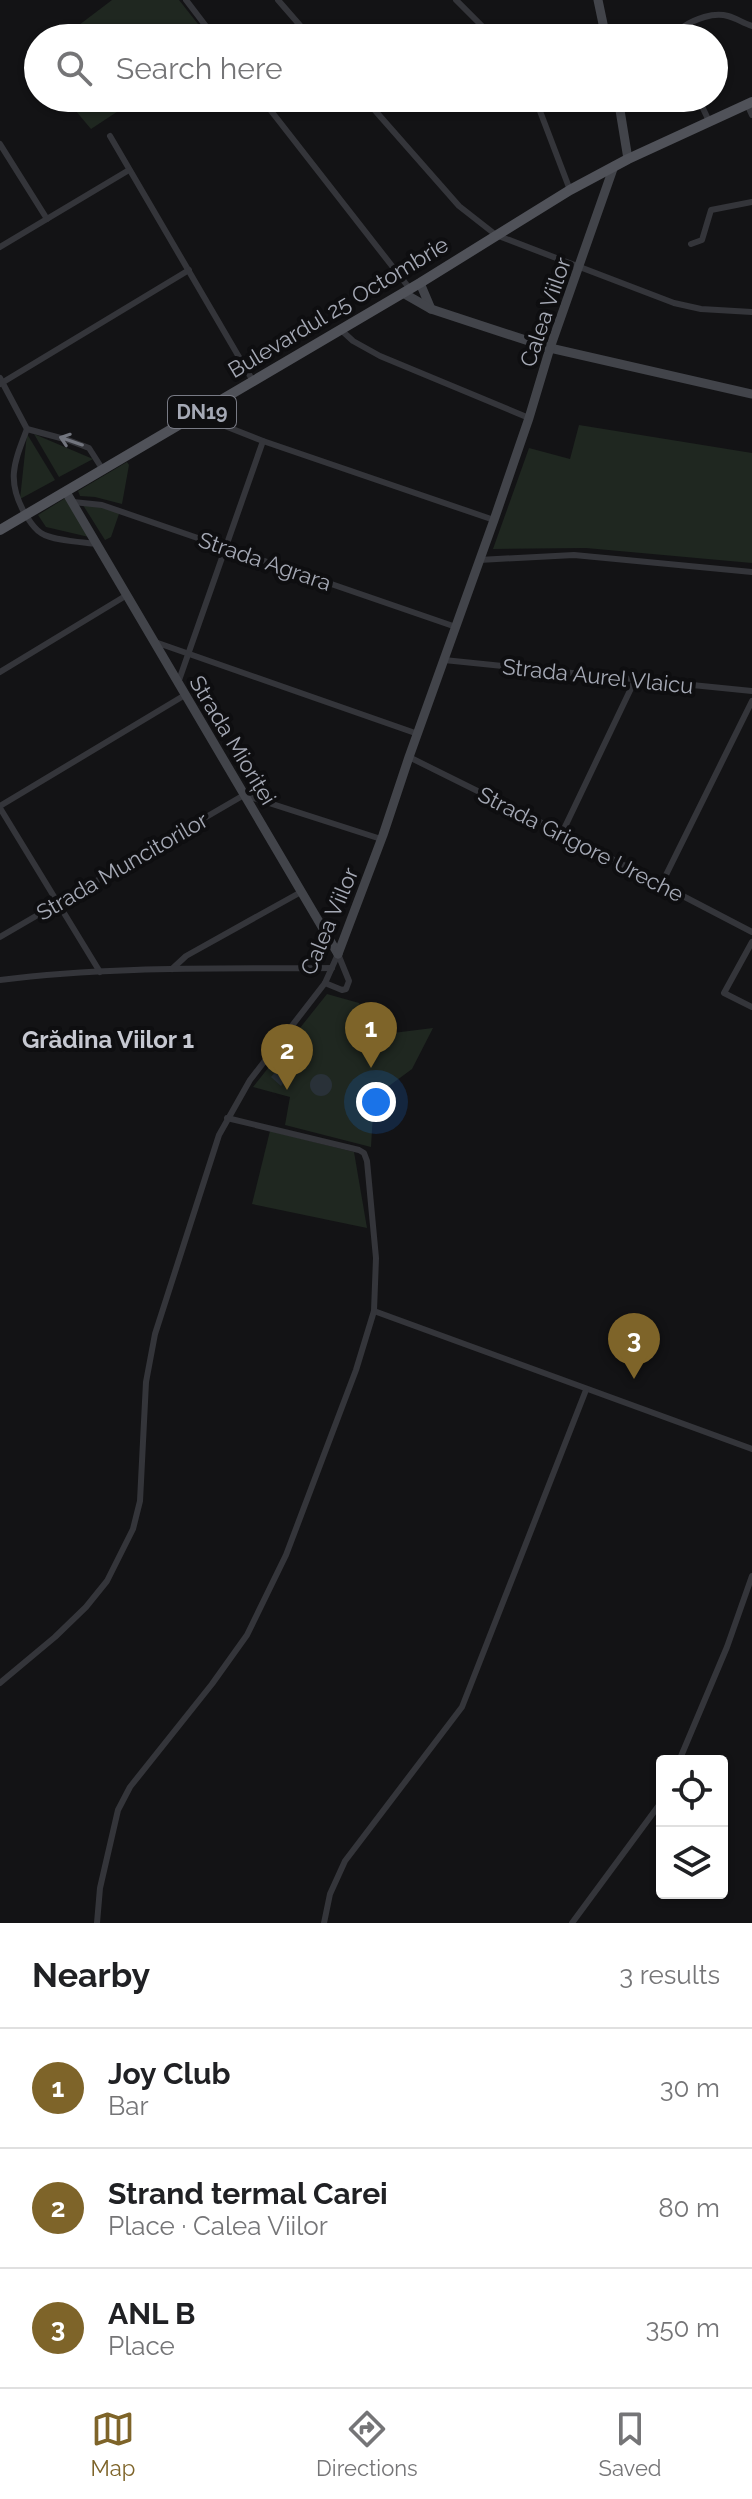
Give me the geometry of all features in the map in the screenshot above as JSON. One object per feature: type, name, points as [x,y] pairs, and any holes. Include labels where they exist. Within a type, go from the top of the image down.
[{"type":"main road","name":"DN19","points":[[614,166],[749,103]]},
{"type":"main road","name":"Bulevardul 25 Octombrie","points":[[0,530],[69,497],[103,470],[614,166]]},
{"type":"street","points":[[186,0],[204,24]]},
{"type":"street","points":[[278,0],[299,24]]},
{"type":"street","points":[[456,0],[480,24]]},
{"type":"street","points":[[598,0],[603,24]]},
{"type":"street","points":[[691,24],[716,15],[730,16],[752,26]]},
{"type":"street","points":[[749,103],[752,115]]},
{"type":"street","points":[[272,112],[406,291],[431,309],[550,348],[752,394]]},
{"type":"street","points":[[376,112],[459,206],[496,235],[674,303],[701,309],[752,312]]},
{"type":"street","points":[[540,112],[570,190]]},
{"type":"street","points":[[620,112],[628,159]]},
{"type":"street","points":[[705,112],[709,121]]},
{"type":"street","points":[[110,136],[253,381]]},
{"type":"street","points":[[0,144],[47,219]]},
{"type":"street","name":"Calea Viilor","points":[[0,1683],[86,1607],[107,1581],[133,1529],[140,1501],[146,1382],[155,1334],[219,1135],[250,1080],[325,983],[338,954],[494,520],[614,166]]},
{"type":"street","points":[[0,247],[129,170]]},
{"type":"street","points":[[691,244],[702,240],[711,210],[752,202]]},
{"type":"street","points":[[97,544],[45,535],[36,530],[26,515],[13,486],[14,469],[27,429],[1,381],[189,270]]},
{"type":"street","points":[[420,283],[431,309]]},
{"type":"street","points":[[340,329],[353,341],[380,356],[529,418]]},
{"type":"street","points":[[197,415],[263,441],[494,520]]},
{"type":"street","points":[[27,429],[89,448],[103,470]]},
{"type":"street","points":[[178,684],[263,441]]},
{"type":"street","name":"Strada Agrara","points":[[69,497],[228,547],[456,627]]},
{"type":"street","name":"Strada Mioriței","points":[[69,497],[338,954]]},
{"type":"street","points":[[479,560],[574,555],[752,572]]},
{"type":"street","points":[[0,672],[127,595]]},
{"type":"street","points":[[155,642],[418,734]]},
{"type":"street","name":"Strada Aurel Vlaicu","points":[[444,660],[752,691]]},
{"type":"street","points":[[562,833],[635,680]]},
{"type":"street","points":[[100,972],[0,807],[185,695]]},
{"type":"street","points":[[661,885],[752,701]]},
{"type":"street","name":"Strada Grigore Ureche","points":[[409,757],[752,932]]},
{"type":"street","points":[[244,795],[381,839]]},
{"type":"street","name":"Strada Muncitorilor","points":[[0,937],[244,795]]},
{"type":"street","points":[[172,969],[186,956],[301,892]]},
{"type":"street","points":[[752,942],[724,993],[752,1007]]},
{"type":"street","points":[[325,983],[342,990],[348,986],[349,981],[338,954]]},
{"type":"street","points":[[0,980],[52,973],[332,968]]},
{"type":"street","points":[[97,1923],[100,1888],[118,1810],[130,1787],[247,1635],[286,1555],[356,1370],[374,1311],[376,1258],[364,1153],[227,1118]]},
{"type":"street","points":[[374,1311],[752,1449]]},
{"type":"street","points":[[324,1923],[330,1894],[345,1861],[462,1707],[586,1390]]},
{"type":"street","points":[[682,1755],[727,1647],[752,1576]]},
{"type":"street","points":[[572,1923],[656,1809]]},
{"type":"shaded area","points":[[112,0],[179,0],[198,24],[80,24]]},
{"type":"shaded area","points":[[77,112],[117,112],[91,129]]},
{"type":"shaded area","points":[[579,425],[752,453],[752,563],[586,548],[493,549],[529,448],[570,459]]},
{"type":"shaded area","points":[[27,434],[55,480],[20,499]]},
{"type":"shaded area","points":[[34,434],[93,459],[59,477]]},
{"type":"shaded area","points":[[127,462],[122,504],[80,496],[78,491]]},
{"type":"shaded area","points":[[67,497],[89,537],[46,527],[38,515]]},
{"type":"shaded area","points":[[85,504],[120,511],[111,537],[105,540]]},
{"type":"shaded area","points":[[327,994],[359,1003],[377,1035],[433,1028],[412,1069],[374,1097],[371,1147],[285,1125],[290,1097],[253,1087]]},
{"type":"shaded area","points":[[289,1056],[299,1065],[281,1086],[271,1077]]},
{"type":"shaded area","points":[[321,1074],[329,1077],[332,1085],[329,1093],[321,1096],[313,1093],[310,1085],[313,1077]]},
{"type":"shaded area","points":[[270,1131],[354,1152],[367,1228],[252,1204]]},
{"type":"place","name":"Joy Club","points":[[371,1068]]},
{"type":"place","name":"Strand termal Carei","points":[[287,1090]]},
{"type":"place","name":"ANL B","points":[[634,1379]]},
{"type":"district","name":"Grădina Viilor 1","points":[[108,1039]]}]
